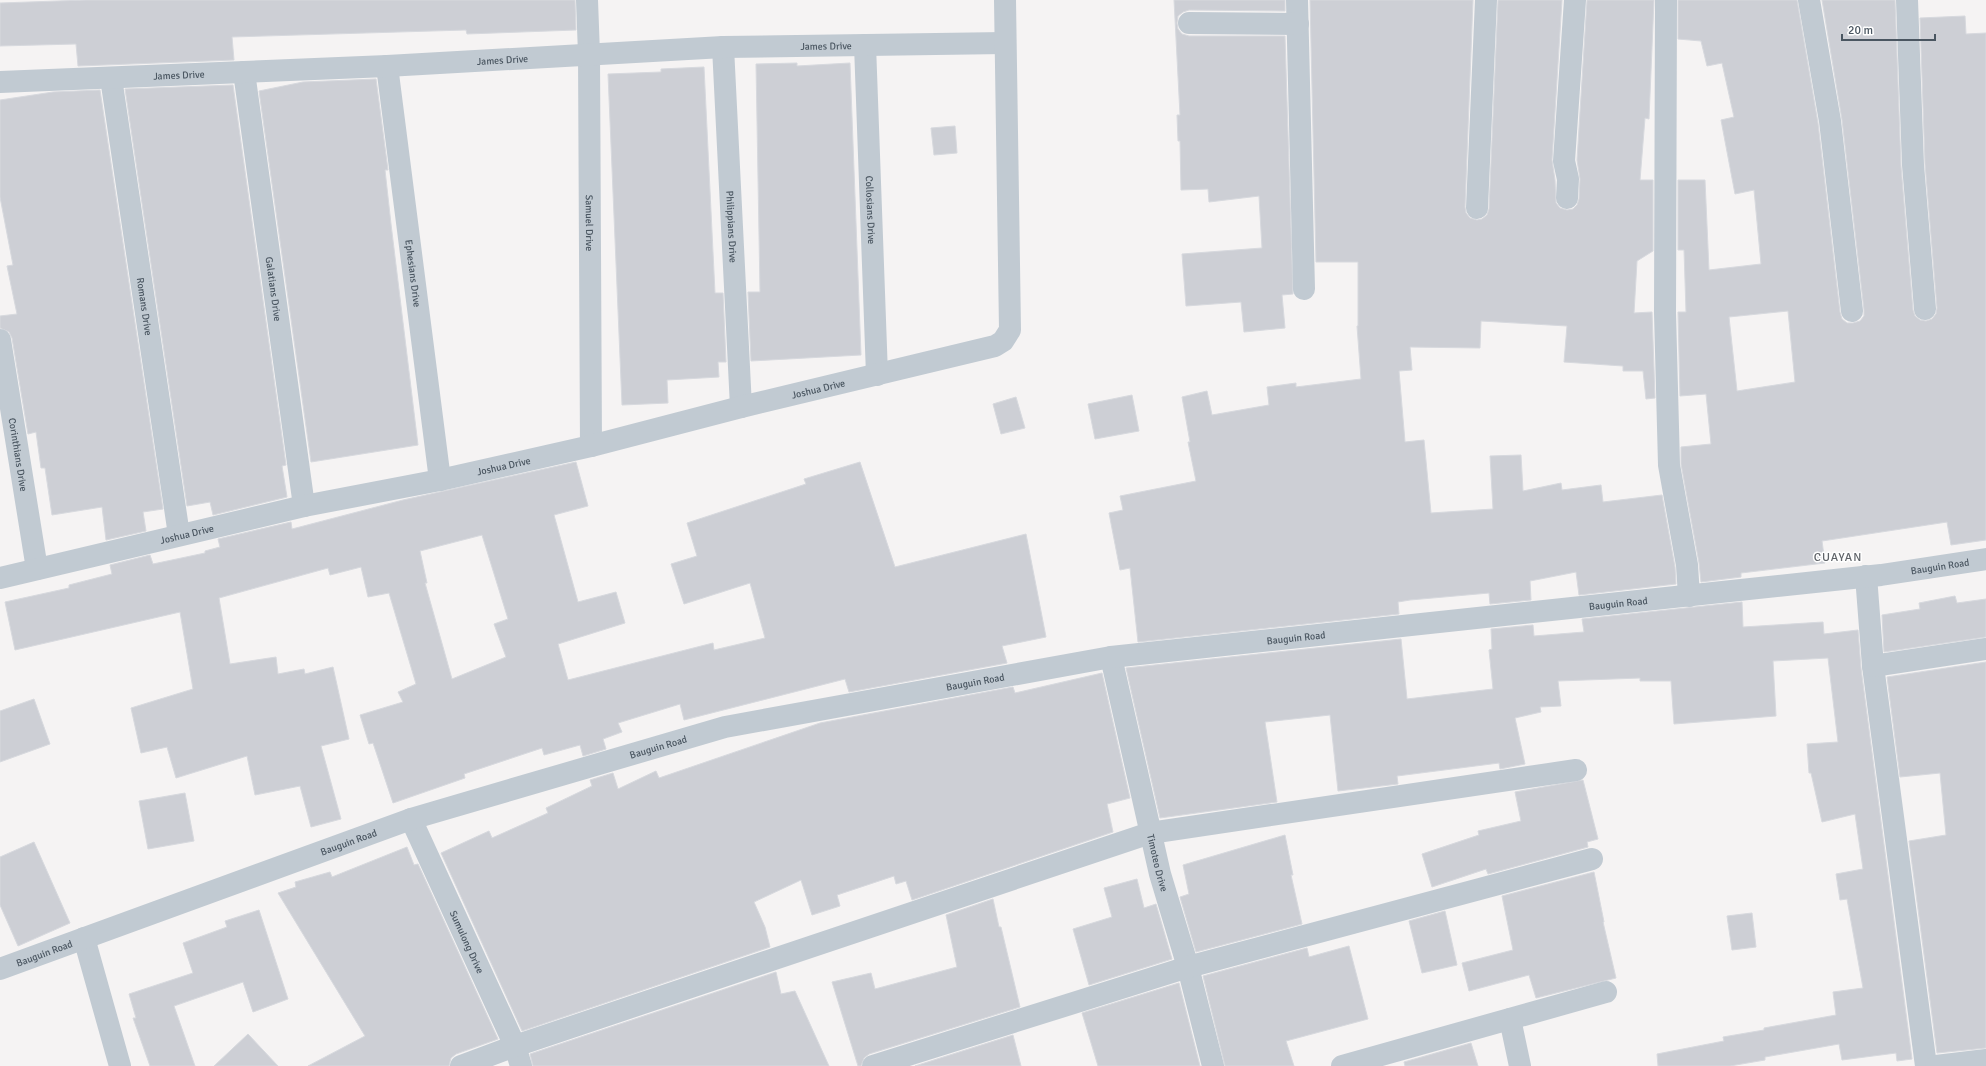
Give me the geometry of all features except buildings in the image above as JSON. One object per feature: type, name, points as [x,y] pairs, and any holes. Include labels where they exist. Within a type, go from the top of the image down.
[{"type":"street","name":"Samuel Drive","points":[[586,0],[589,54],[591,446]]},
{"type":"street","points":[[1005,0],[1005,43]]},
{"type":"street","points":[[1297,0],[1304,289]]},
{"type":"street","points":[[1477,208],[1486,0]]},
{"type":"street","points":[[1567,198],[1568,179],[1564,161],[1575,0]]},
{"type":"street","points":[[1666,0],[1665,314],[1668,465],[1687,565],[1689,596]]},
{"type":"street","points":[[1809,0],[1830,121],[1852,311]]},
{"type":"street","points":[[1907,0],[1913,165],[1925,308]]},
{"type":"street","points":[[1190,23],[1298,24]]},
{"type":"street","name":"James Drive","points":[[0,82],[387,66],[723,47],[1005,43]]},
{"type":"street","name":"Joshua Drive","points":[[0,578],[304,506],[440,480],[591,446],[741,407],[995,346],[1003,341],[1010,330],[1005,43]]},
{"type":"street","name":"Collosians Drive","points":[[865,45],[877,375]]},
{"type":"street","name":"Philippians Drive","points":[[723,47],[741,407]]},
{"type":"street","name":"Ephesians Drive","points":[[387,66],[440,480]]},
{"type":"street","name":"Galatians Drive","points":[[244,72],[304,506]]},
{"type":"street","name":"Romans Drive","points":[[111,78],[179,535]]},
{"type":"street","name":"Corinthians Drive","points":[[0,340],[37,569]]},
{"type":"street","name":"Bauguin Road","points":[[0,969],[411,819],[724,727],[1111,657],[1689,596],[1866,576],[1986,559]]},
{"type":"street","points":[[1866,576],[1873,666],[1926,1066]]},
{"type":"street","points":[[1873,666],[1986,649]]},
{"type":"street","name":"Timoteo Drive","points":[[1111,657],[1160,874],[1188,967],[1213,1066]]},
{"type":"street","points":[[461,1066],[518,1056],[1150,833],[1576,770]]},
{"type":"street","name":"Sumulong Drive","points":[[411,819],[518,1056]]},
{"type":"street","points":[[872,1066],[1188,967],[1592,859]]},
{"type":"street","points":[[84,938],[120,1066]]},
{"type":"street","points":[[1342,1066],[1606,992]]},
{"type":"street","points":[[1510,1019],[1520,1066]]},
{"type":"street","points":[[1936,1066],[1986,1060]]},
{"type":"district","name":"CUAYAN","points":[[1838,557]]}]
